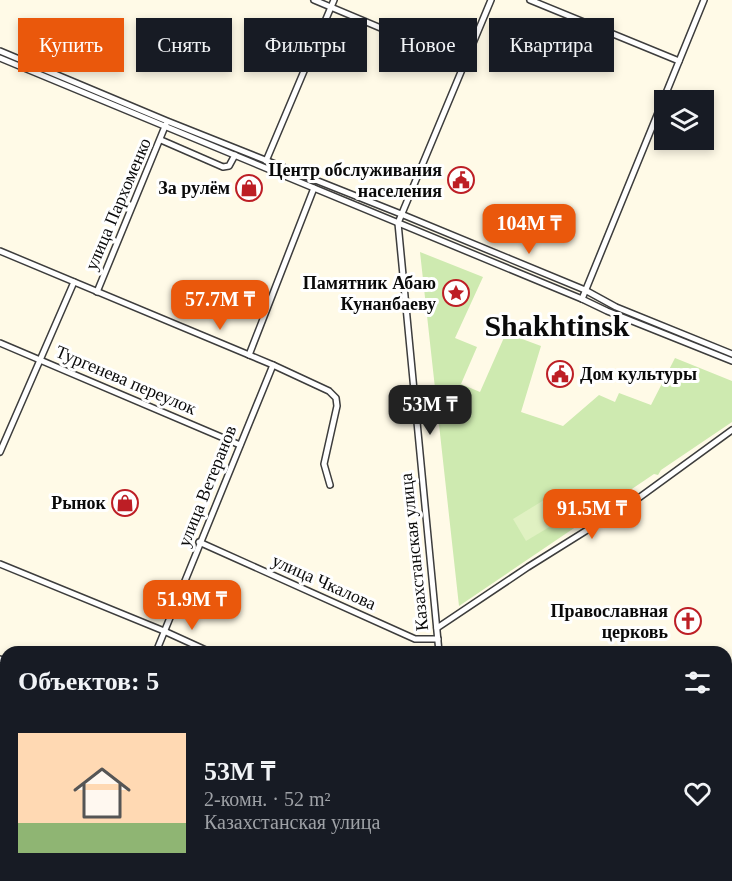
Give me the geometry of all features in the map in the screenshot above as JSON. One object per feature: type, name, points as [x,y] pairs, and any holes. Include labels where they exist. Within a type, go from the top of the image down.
[{"type":"street","points":[[314,0],[379,27]]},
{"type":"street","points":[[266,161],[334,0]]},
{"type":"street","name":"Казахстанская улица","points":[[477,33],[491,0]]},
{"type":"street","points":[[530,0],[679,61]]},
{"type":"street","points":[[582,298],[704,0]]},
{"type":"street","points":[[0,51],[235,155],[732,361]]},
{"type":"street","points":[[0,58],[401,214],[585,290],[616,307],[732,354]]},
{"type":"street","name":"Казахстанская улица","points":[[439,646],[398,223],[460,72]]},
{"type":"street","name":"улица Пархоменко","points":[[97,292],[166,124]]},
{"type":"street","points":[[160,140],[223,167],[229,165],[235,155]]},
{"type":"street","points":[[249,355],[314,188]]},
{"type":"street","points":[[0,252],[273,365],[329,391],[336,398],[338,406],[324,464],[330,485]]},
{"type":"street","name":"улица Пархоменко","points":[[0,452],[74,282]]},
{"type":"street","name":"Тургенева переулок","points":[[0,343],[240,445]]},
{"type":"street","name":"улица Ветеранов","points":[[158,646],[273,365]]},
{"type":"street","points":[[0,430],[8,433]]},
{"type":"street","points":[[437,628],[528,567],[640,497],[732,430]]},
{"type":"street","name":"улица Чкалова","points":[[200,542],[415,639],[438,639]]},
{"type":"street","points":[[0,564],[197,646]]},
{"type":"green space","points":[[420,252],[483,277],[455,338],[477,347],[461,384],[480,392],[506,333],[541,346],[521,412],[563,426],[599,395],[615,402],[619,393],[651,405],[675,358],[732,381],[732,422],[661,470],[658,475],[654,474],[459,606]]},
{"type":"green space","points":[[562,489],[576,511],[526,541],[513,519]]},
{"type":"place","name":"Центр обслуживания населения","points":[[461,180]]},
{"type":"place","name":"За рулём","points":[[249,188]]},
{"type":"place","name":"Памятник Абаю Кунанбаеву","points":[[456,293]]},
{"type":"place","name":"Дом культуры","points":[[560,374]]},
{"type":"place","name":"Рынок","points":[[125,503]]},
{"type":"place","name":"Православная церковь","points":[[688,621]]},
{"type":"district","name":"Shakhtinsk","points":[[557,325]]}]
